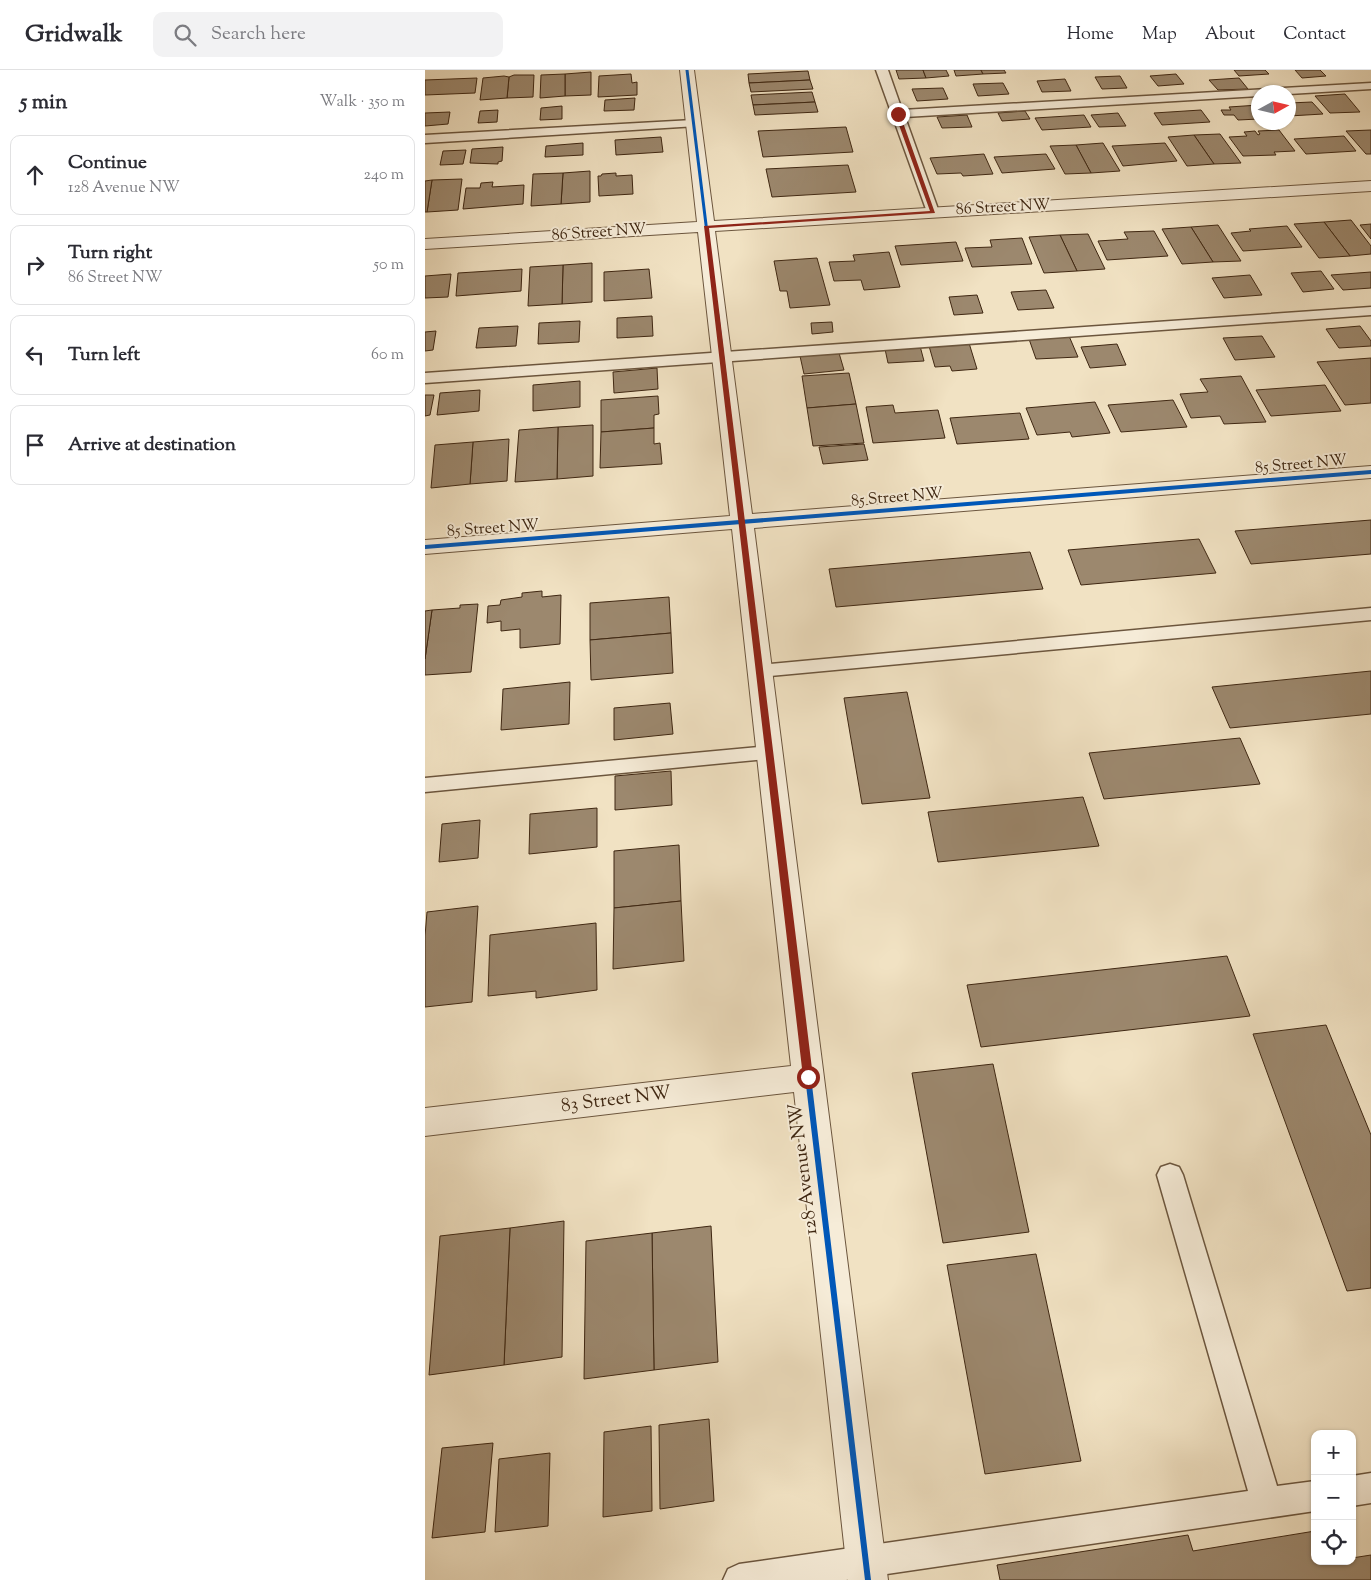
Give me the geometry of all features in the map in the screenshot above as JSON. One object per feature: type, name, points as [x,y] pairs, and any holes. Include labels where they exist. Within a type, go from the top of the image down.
[{"type":"street","name":"128 Avenue NW","points":[[687,70],[867,1570]]},
{"type":"street","name":"86 Street NW","points":[[425,244],[1371,186]]},
{"type":"street","name":"85 Street NW","points":[[425,547],[1371,472]]},
{"type":"street","name":"83 Street NW","points":[[425,1122],[808,1077]]},
{"type":"lane","points":[[882,70],[933,212]]},
{"type":"lane","points":[[1296,91],[1370,88]]},
{"type":"lane","points":[[898,114],[1251,93]]},
{"type":"lane","points":[[425,139],[693,124]]},
{"type":"lane","points":[[425,378],[1371,311]]},
{"type":"lane","points":[[760,671],[1371,614]]},
{"type":"lane","points":[[425,785],[769,753]]},
{"type":"lane","points":[[1170,1175],[1267,1503]]},
{"type":"lane","points":[[1356,1490],[1371,1488]]},
{"type":"lane","points":[[739,1580],[867,1570],[1311,1497]]},
{"type":"building","points":[[896,70],[923,70],[926,78],[899,79]]},
{"type":"building","points":[[923,70],[946,70],[949,76],[926,78]]},
{"type":"building","points":[[954,70],[981,70],[983,74],[956,76]]},
{"type":"building","points":[[981,70],[1004,70],[1006,73],[983,74]]},
{"type":"building","points":[[1234,70],[1265,70],[1269,74],[1239,76]]},
{"type":"building","points":[[1295,70],[1320,70],[1326,76],[1302,78]]},
{"type":"building","points":[[808,71],[810,80],[749,83],[748,74]]},
{"type":"building","points":[[591,72],[591,95],[565,96],[565,74]]},
{"type":"building","points":[[565,74],[565,96],[540,98],[541,75]]},
{"type":"building","points":[[631,74],[632,83],[637,82],[637,95],[598,97],[599,76]]},
{"type":"building","points":[[1176,74],[1184,84],[1158,86],[1150,76]]},
{"type":"building","points":[[514,75],[534,75],[533,97],[507,98],[509,77]]},
{"type":"building","points":[[1120,76],[1127,88],[1102,89],[1095,77]]},
{"type":"building","points":[[509,77],[507,98],[480,100],[483,78]]},
{"type":"building","points":[[477,78],[475,93],[425,95],[425,80]]},
{"type":"building","points":[[1239,78],[1248,89],[1218,90],[1209,80]]},
{"type":"building","points":[[1065,79],[1071,91],[1042,92],[1037,81]]},
{"type":"building","points":[[810,80],[813,89],[751,92],[749,83]]},
{"type":"building","points":[[1003,83],[1009,94],[978,96],[973,84]]},
{"type":"building","points":[[943,88],[948,99],[917,101],[912,89]]},
{"type":"building","points":[[812,92],[815,102],[753,105],[751,95]]},
{"type":"building","points":[[1345,94],[1360,112],[1330,113],[1315,96]]},
{"type":"building","points":[[635,98],[634,110],[604,111],[605,100]]},
{"type":"building","points":[[815,102],[818,112],[755,115],[753,105]]},
{"type":"building","points":[[1312,102],[1323,114],[1296,116],[1296,103]]},
{"type":"building","points":[[562,106],[562,119],[540,120],[541,108]]},
{"type":"building","points":[[1251,106],[1251,119],[1238,120],[1234,115],[1224,115],[1221,110],[1231,110],[1229,107]]},
{"type":"building","points":[[498,110],[497,122],[478,123],[480,111]]},
{"type":"building","points":[[1201,110],[1210,122],[1162,125],[1154,113]]},
{"type":"building","points":[[1025,111],[1030,119],[1002,121],[998,113]]},
{"type":"building","points":[[450,112],[448,124],[425,126],[425,113]]},
{"type":"building","points":[[1118,113],[1126,126],[1099,127],[1091,115]]},
{"type":"building","points":[[967,115],[972,127],[942,128],[937,117]]},
{"type":"building","points":[[1084,115],[1091,127],[1042,130],[1035,118]]},
{"type":"building","points":[[846,127],[853,152],[763,157],[758,131]]},
{"type":"building","points":[[1279,130],[1295,151],[1274,152],[1276,155],[1243,156],[1229,137],[1247,136],[1244,132],[1255,131],[1258,135],[1260,134],[1258,131]]},
{"type":"building","points":[[1371,130],[1371,154],[1366,154],[1346,131]]},
{"type":"building","points":[[1220,134],[1241,163],[1214,164],[1194,135]]},
{"type":"building","points":[[1194,135],[1214,164],[1187,166],[1168,137]]},
{"type":"building","points":[[1344,136],[1356,151],[1306,154],[1294,139]]},
{"type":"building","points":[[661,137],[663,152],[616,155],[615,140]]},
{"type":"building","points":[[583,143],[583,155],[545,157],[546,146]]},
{"type":"building","points":[[1103,143],[1120,171],[1091,173],[1076,145]]},
{"type":"building","points":[[1165,143],[1177,161],[1123,166],[1112,146]]},
{"type":"building","points":[[1076,145],[1091,173],[1065,174],[1050,146]]},
{"type":"building","points":[[503,147],[502,161],[498,162],[498,164],[470,163],[472,149]]},
{"type":"building","points":[[466,150],[463,164],[440,165],[443,151]]},
{"type":"building","points":[[984,154],[993,174],[963,176],[961,173],[937,174],[930,158]]},
{"type":"building","points":[[1046,154],[1055,169],[1002,173],[994,157]]},
{"type":"building","points":[[848,165],[856,192],[772,197],[766,169]]},
{"type":"building","points":[[590,171],[590,202],[561,204],[563,173]]},
{"type":"building","points":[[563,173],[561,204],[531,206],[533,174]]},
{"type":"building","points":[[616,173],[616,176],[632,175],[633,194],[599,196],[598,176]]},
{"type":"building","points":[[462,179],[458,210],[427,212],[432,180]]},
{"type":"building","points":[[432,180],[427,212],[425,212],[425,181]]},
{"type":"building","points":[[493,182],[492,187],[524,185],[523,204],[463,209],[466,188],[480,188],[481,183]]},
{"type":"building","points":[[1351,220],[1371,246],[1371,254],[1350,256],[1324,222]]},
{"type":"building","points":[[1324,222],[1350,256],[1319,258],[1294,224]]},
{"type":"building","points":[[1371,224],[1371,239],[1360,225]]},
{"type":"building","points":[[1218,225],[1241,261],[1213,262],[1191,227]]},
{"type":"building","points":[[1287,226],[1302,247],[1243,251],[1231,233],[1251,231],[1249,229]]},
{"type":"building","points":[[1191,227],[1213,262],[1182,264],[1162,229]]},
{"type":"building","points":[[1154,231],[1168,256],[1107,260],[1098,241],[1128,239],[1124,232]]},
{"type":"building","points":[[1088,234],[1105,269],[1077,271],[1060,235]]},
{"type":"building","points":[[1060,235],[1077,271],[1044,273],[1029,237]]},
{"type":"building","points":[[1022,238],[1032,264],[972,267],[965,248],[992,247],[990,240]]},
{"type":"building","points":[[956,242],[963,261],[901,265],[895,246]]},
{"type":"building","points":[[889,252],[900,287],[864,290],[861,280],[834,281],[829,262],[855,261],[853,255]]},
{"type":"building","points":[[817,258],[830,305],[790,308],[787,291],[780,291],[774,261]]},
{"type":"building","points":[[592,263],[592,302],[562,304],[563,265]]},
{"type":"building","points":[[563,265],[562,304],[528,306],[530,267]]},
{"type":"building","points":[[522,269],[521,291],[456,296],[458,273]]},
{"type":"building","points":[[649,269],[652,298],[604,301],[604,272]]},
{"type":"building","points":[[1321,271],[1334,289],[1303,292],[1291,273]]},
{"type":"building","points":[[1371,272],[1371,288],[1343,290],[1331,275]]},
{"type":"building","points":[[451,274],[448,297],[425,298],[425,276]]},
{"type":"building","points":[[1250,275],[1262,295],[1224,298],[1212,278]]},
{"type":"building","points":[[1046,290],[1054,308],[1018,310],[1011,292]]},
{"type":"building","points":[[977,295],[983,313],[954,315],[949,297]]},
{"type":"building","points":[[652,316],[653,336],[617,338],[617,318]]},
{"type":"building","points":[[580,321],[579,342],[538,344],[539,323]]},
{"type":"building","points":[[832,322],[833,332],[812,334],[811,323]]},
{"type":"building","points":[[518,326],[516,346],[476,348],[479,328]]},
{"type":"building","points":[[1360,326],[1371,341],[1371,346],[1339,348],[1326,329]]},
{"type":"building","points":[[436,331],[433,350],[425,351],[425,332]]},
{"type":"building","points":[[1069,336],[1078,357],[1036,359],[1029,339]]},
{"type":"building","points":[[1262,336],[1275,357],[1235,360],[1223,338]]},
{"type":"building","points":[[969,343],[977,369],[952,371],[950,366],[935,367],[929,346]]},
{"type":"building","points":[[1117,344],[1126,365],[1090,368],[1081,347]]},
{"type":"building","points":[[920,346],[924,361],[888,363],[885,349]]},
{"type":"building","points":[[839,353],[844,370],[804,374],[800,356]]},
{"type":"building","points":[[1371,358],[1371,403],[1345,405],[1317,362]]},
{"type":"building","points":[[657,368],[658,389],[614,393],[613,372]]},
{"type":"building","points":[[849,373],[856,404],[807,408],[802,376]]},
{"type":"building","points":[[1241,376],[1266,422],[1224,424],[1220,416],[1191,418],[1180,394],[1208,392],[1200,379]]},
{"type":"building","points":[[580,381],[580,407],[533,411],[533,385]]},
{"type":"building","points":[[1325,385],[1341,411],[1271,416],[1256,390]]},
{"type":"building","points":[[480,390],[479,411],[437,415],[440,393]]},
{"type":"building","points":[[425,395],[434,395],[430,415],[425,416]]},
{"type":"building","points":[[658,396],[659,414],[654,415],[654,428],[601,432],[601,400]]},
{"type":"building","points":[[1173,400],[1187,427],[1121,432],[1108,405]]},
{"type":"building","points":[[1095,402],[1110,433],[1072,437],[1070,432],[1037,435],[1026,408]]},
{"type":"building","points":[[856,404],[864,443],[813,446],[807,408]]},
{"type":"building","points":[[893,405],[895,413],[938,410],[945,438],[873,443],[866,407]]},
{"type":"building","points":[[1020,413],[1029,439],[957,444],[950,418]]},
{"type":"building","points":[[593,425],[593,476],[557,479],[558,427]]},
{"type":"building","points":[[558,427],[557,479],[515,482],[519,430]]},
{"type":"building","points":[[654,428],[654,444],[660,443],[662,464],[600,468],[601,432]]},
{"type":"building","points":[[509,439],[507,481],[470,484],[473,442]]},
{"type":"building","points":[[473,442],[470,484],[431,488],[435,445]]},
{"type":"building","points":[[864,444],[868,460],[823,464],[819,447]]},
{"type":"building","points":[[1371,520],[1371,554],[1251,564],[1235,531]]},
{"type":"building","points":[[1199,539],[1216,573],[1081,585],[1068,550]]},
{"type":"building","points":[[1030,552],[1043,589],[836,607],[829,569]]},
{"type":"building","points":[[542,591],[542,597],[561,595],[560,644],[520,648],[520,629],[501,631],[501,621],[487,623],[488,606],[500,605],[501,600],[522,597],[522,593]]},
{"type":"building","points":[[669,597],[671,633],[590,640],[590,603]]},
{"type":"building","points":[[478,604],[471,672],[425,675],[425,659],[432,610],[460,608],[460,605]]},
{"type":"building","points":[[432,610],[425,659],[425,611]]},
{"type":"building","points":[[671,633],[673,673],[591,680],[590,640]]},
{"type":"building","points":[[1371,671],[1371,714],[1230,728],[1212,687]]},
{"type":"building","points":[[570,682],[569,724],[501,730],[503,689]]},
{"type":"building","points":[[907,692],[930,798],[862,804],[844,698]]},
{"type":"building","points":[[670,703],[673,734],[614,740],[614,708]]},
{"type":"building","points":[[1240,738],[1260,784],[1104,799],[1089,753]]},
{"type":"building","points":[[671,771],[672,805],[615,810],[615,776]]},
{"type":"building","points":[[1083,797],[1099,846],[938,862],[928,812]]},
{"type":"building","points":[[597,808],[597,847],[529,854],[530,814]]},
{"type":"building","points":[[480,820],[478,858],[439,862],[442,824]]},
{"type":"building","points":[[679,845],[681,901],[614,908],[614,851]]},
{"type":"building","points":[[681,901],[684,961],[613,969],[614,908]]},
{"type":"building","points":[[478,906],[472,1002],[425,1007],[427,912]]},
{"type":"building","points":[[596,923],[597,990],[536,998],[536,991],[488,996],[490,935]]},
{"type":"building","points":[[1227,956],[1250,1016],[981,1047],[967,985]]},
{"type":"building","points":[[1326,1025],[1371,1135],[1371,1288],[1347,1291],[1253,1034]]},
{"type":"building","points":[[993,1064],[1029,1232],[943,1243],[912,1073]]},
{"type":"building","points":[[564,1221],[562,1357],[504,1365],[510,1228]]},
{"type":"building","points":[[711,1226],[718,1362],[654,1370],[652,1233]]},
{"type":"building","points":[[510,1228],[504,1365],[429,1375],[440,1236]]},
{"type":"building","points":[[652,1233],[654,1370],[584,1379],[586,1241]]},
{"type":"building","points":[[1036,1254],[1081,1461],[985,1474],[947,1265]]},
{"type":"building","points":[[709,1419],[714,1501],[660,1509],[659,1425]]},
{"type":"building","points":[[651,1426],[652,1511],[603,1517],[604,1432]]},
{"type":"building","points":[[493,1443],[485,1532],[432,1538],[442,1448]]},
{"type":"building","points":[[550,1453],[548,1526],[495,1532],[499,1459]]},
{"type":"building","points":[[1311,1532],[1311,1565],[1356,1565],[1356,1557],[1371,1555],[1371,1580],[1000,1580],[997,1565],[1188,1535],[1193,1551]]},
{"type":"cycle path","points":[[687,70],[868,1580]]},
{"type":"cycle path","points":[[425,547],[1371,472]]},
{"type":"route","points":[[808,1077],[706,226],[933,212],[898,114]]}]
